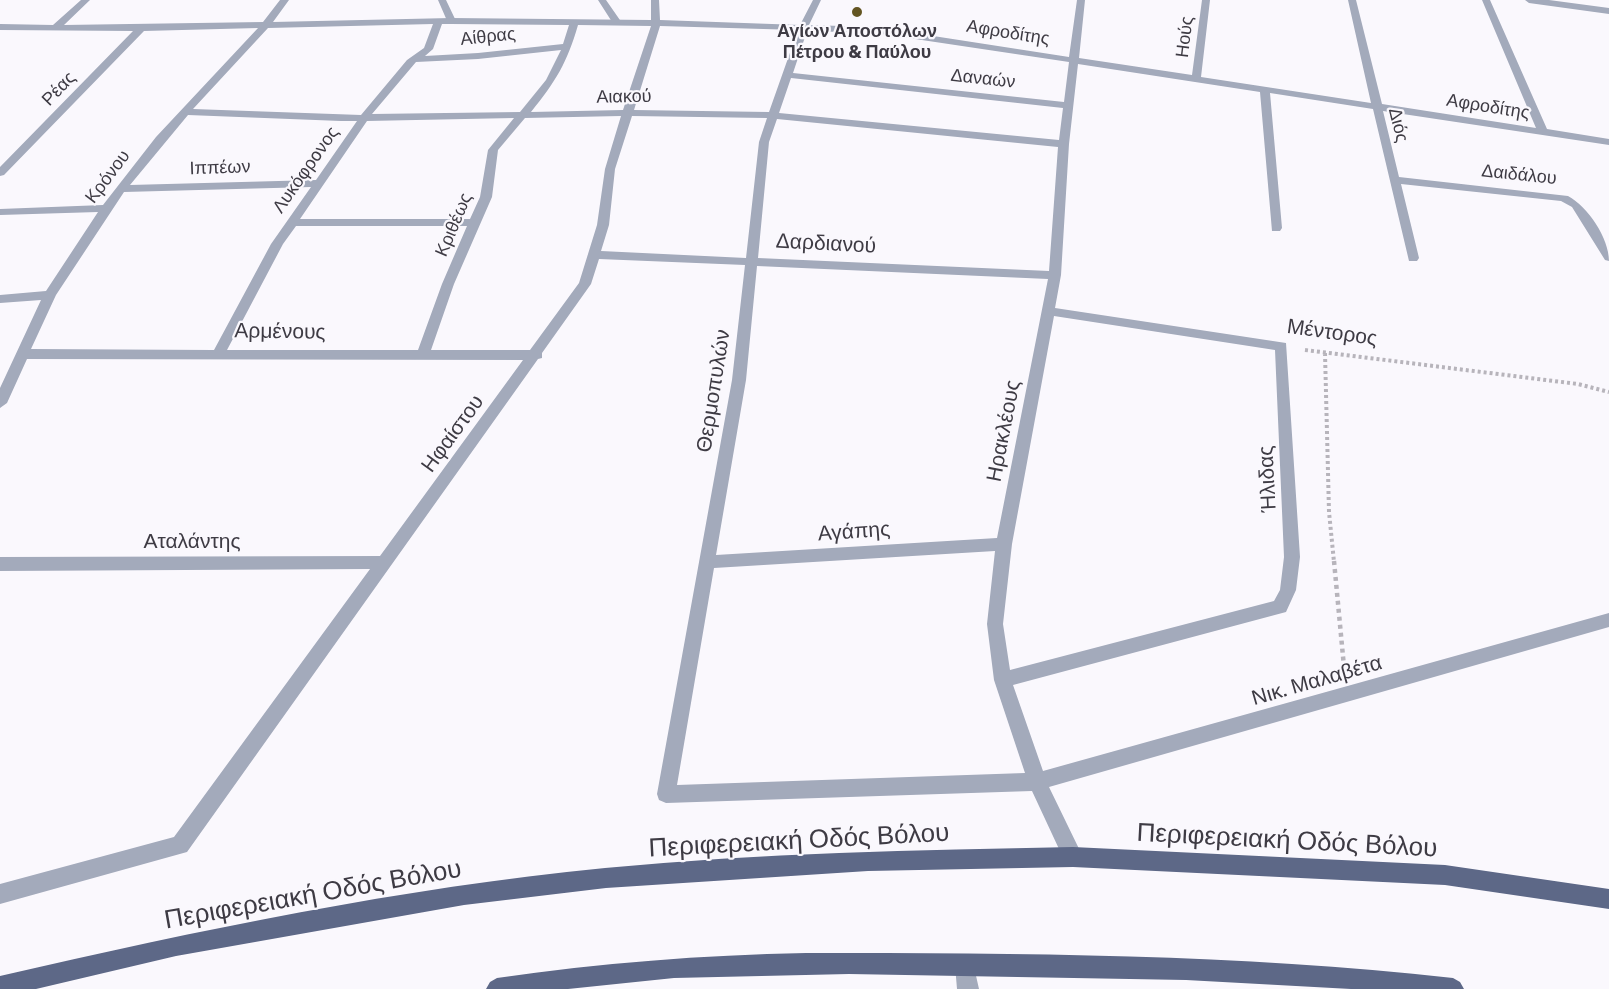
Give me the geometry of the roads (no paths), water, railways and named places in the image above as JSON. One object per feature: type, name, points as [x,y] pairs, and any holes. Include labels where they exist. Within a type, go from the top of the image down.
[{"type":"main road","name":"Περιφερειακή Οδός Βόλου","points":[[0,987],[199,941],[464,895],[540,885],[868,861],[1073,857],[1445,875],[1609,899]]},
{"type":"main road","points":[[497,989],[591,975],[672,968],[766,964],[965,965],[1306,973],[1453,989]]},
{"type":"street","points":[[56,27],[86,0]]},
{"type":"street","name":"Κρόνου","points":[[0,403],[50,295],[106,208],[184,112],[265,26],[285,0]]},
{"type":"street","points":[[442,0],[451,21]]},
{"type":"street","points":[[602,0],[617,23]]},
{"type":"street","name":"Ηφαίστου","points":[[0,894],[180,845],[537,355],[585,285],[603,225],[610,169],[656,23],[655,0]]},
{"type":"street","name":"Θερμοπυλών","points":[[666,794],[739,380],[764,142],[804,26],[817,0]]},
{"type":"street","name":"Ηρακλέους","points":[[1073,857],[1037,782],[1003,680],[994,624],[1004,544],[1055,275],[1064,144],[1081,0]]},
{"type":"street","name":"Ηούς","points":[[1196,79],[1206,0]]},
{"type":"street","name":"Διός","points":[[1352,0],[1413,258]]},
{"type":"street","points":[[1486,0],[1543,132]]},
{"type":"street","points":[[1529,0],[1609,10]]},
{"type":"street","points":[[1604,0],[1609,10]]},
{"type":"street","name":"Αφροδίτης","points":[[0,27],[141,28],[451,21],[804,26],[875,30],[1609,142]]},
{"type":"street","name":"Λυκόφρoνος","points":[[219,352],[277,244],[364,118],[412,60],[428,49],[438,22]]},
{"type":"street","name":"Κριθέως","points":[[423,355],[448,284],[476,223],[488,189],[493,150],[551,81],[567,46],[574,22]]},
{"type":"street","name":"Ρέας","points":[[0,173],[141,28]]},
{"type":"street","name":"Αίθρας","points":[[412,60],[478,56],[567,46]]},
{"type":"street","name":"Δαναών","points":[[787,75],[1068,105]]},
{"type":"street","points":[[1265,89],[1276,228]]},
{"type":"street","name":"Αιακού","points":[[184,112],[364,118],[628,113],[772,115],[1064,144]]},
{"type":"street","name":"Δαιδάλου","points":[[1395,180],[1564,198],[1576,205],[1609,257]]},
{"type":"street","name":"Ιππέων","points":[[121,189],[320,183]]},
{"type":"street","points":[[0,212],[106,208]]},
{"type":"street","points":[[293,222],[476,223]]},
{"type":"street","name":"Δαρδιανού","points":[[595,255],[753,260],[1055,275]]},
{"type":"street","points":[[0,299],[50,295]]},
{"type":"street","name":"Μέντορος","points":[[1049,311],[1281,346]]},
{"type":"street","name":"Ήλιδας","points":[[1003,680],[1280,608],[1288,590],[1292,557],[1281,346]]},
{"type":"street","name":"Αρμένους","points":[[23,354],[219,352],[537,355]]},
{"type":"street","name":"Αγάπης","points":[[707,562],[1004,544]]},
{"type":"street","name":"Αταλάντης","points":[[0,564],[385,561]]},
{"type":"street","name":"Νικ. Μαλαβέτα","points":[[666,794],[1037,782],[1609,620]]},
{"type":"street","points":[[965,965],[968,989]]},
{"type":"place","name":"Αγίων Αποστόλων Πέτρου & Παύλου","points":[[857,12]]}]
